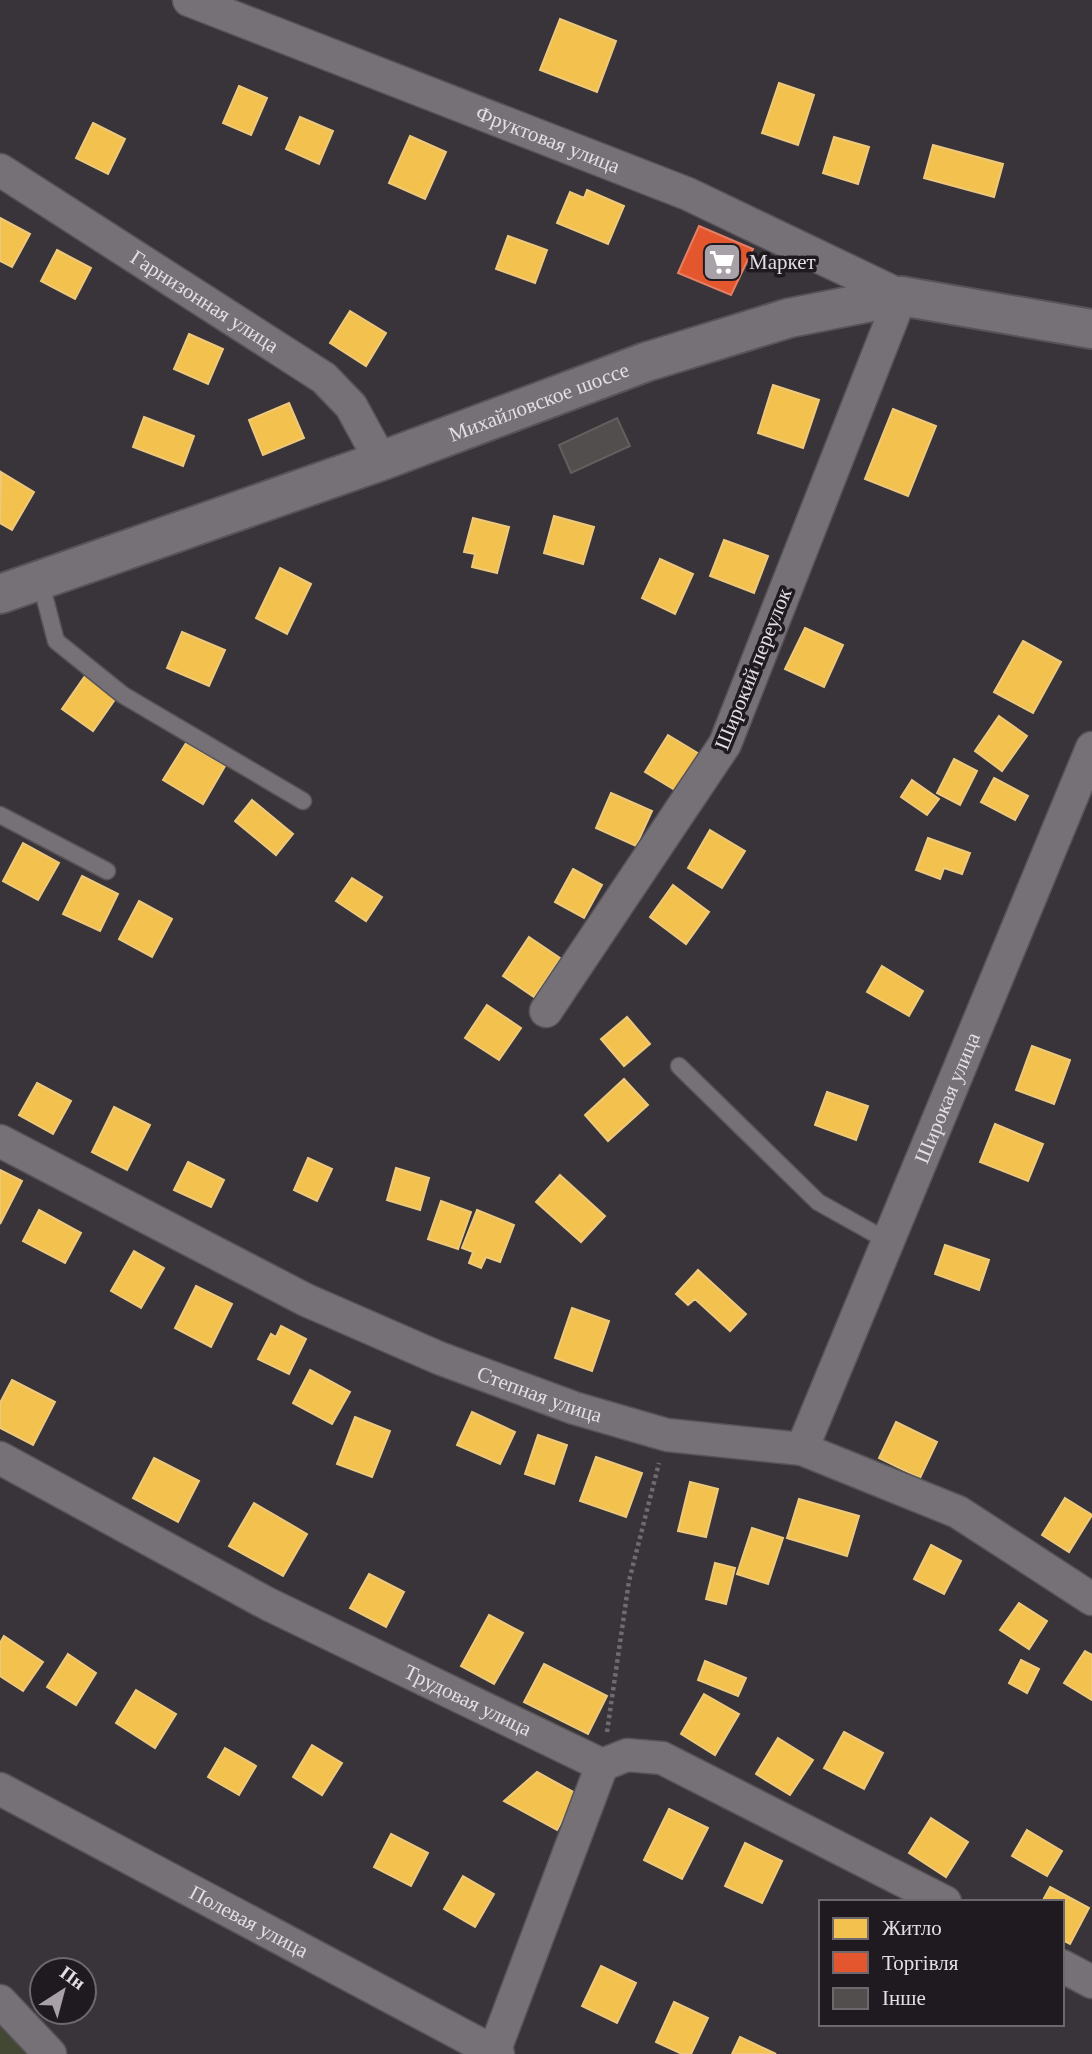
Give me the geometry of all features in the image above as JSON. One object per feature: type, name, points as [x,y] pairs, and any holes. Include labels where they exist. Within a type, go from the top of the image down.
[{"type":"main road","name":"Михайловское шоссе","points":[[12,587],[381,461],[646,362],[789,318],[901,296],[1092,329]]},
{"type":"street","name":"Фруктовая улица","points":[[189,0],[688,194],[901,296]]},
{"type":"street","name":"Гарнизонная улица","points":[[0,170],[324,378],[351,406],[381,461]]},
{"type":"street","name":"Широкий переулок","points":[[546,1012],[725,744],[901,296]]},
{"type":"street","name":"Широкая улица","points":[[802,1449],[886,1240],[1092,748]]},
{"type":"street","name":"Степная улица","points":[[0,1142],[306,1300],[439,1358],[574,1408],[667,1435],[802,1449],[958,1512],[1092,1599]]},
{"type":"street","name":"Трудовая улица","points":[[0,1458],[268,1604],[602,1765]]},
{"type":"street","points":[[496,2053],[602,1765],[627,1755],[663,1758],[941,1900]]},
{"type":"street","name":"Полевая улица","points":[[0,1790],[496,2053]]},
{"type":"street","points":[[1064,1967],[1092,1982]]},
{"type":"street","points":[[0,2001],[50,2054]]},
{"type":"lane","points":[[12,587],[55,641],[123,695],[303,802]]},
{"type":"lane","points":[[0,815],[107,871]]},
{"type":"lane","points":[[679,1066],[818,1202],[886,1240]]},
{"type":"path","points":[[602,1765],[629,1581],[667,1435]]},
{"type":"green space","points":[[0,1996],[53,2054],[0,2054]]},
{"type":"building: Житло","points":[[560,19],[616,41],[597,92],[540,70]]},
{"type":"building: Житло","points":[[779,83],[814,95],[798,145],[762,133]]},
{"type":"building: Житло","points":[[239,86],[267,98],[251,135],[223,123]]},
{"type":"building: Житло","points":[[300,117],[333,131],[319,164],[286,149]]},
{"type":"building: Житло","points":[[93,123],[125,139],[108,174],[76,158]]},
{"type":"building: Житло","points":[[410,136],[446,152],[425,199],[389,183]]},
{"type":"building: Житло","points":[[834,137],[869,147],[858,184],[823,173]]},
{"type":"building: Житло","points":[[933,145],[1003,164],[994,197],[924,178]]},
{"type":"building: Житло","points":[[587,190],[624,206],[608,244],[557,223],[570,192],[584,198]]},
{"type":"building: Житло","points":[[0,218],[30,234],[12,267],[0,261]]},
{"type":"building: Житло","points":[[508,236],[547,250],[535,283],[496,269]]},
{"type":"building: Житло","points":[[57,250],[91,268],[75,299],[41,281]]},
{"type":"building: Житло","points":[[350,311],[386,333],[366,366],[330,343]]},
{"type":"building: Житло","points":[[189,334],[223,349],[208,384],[174,369]]},
{"type":"building: Житло","points":[[773,385],[819,400],[803,448],[758,433]]},
{"type":"building: Житло","points":[[289,403],[304,438],[263,455],[249,420]]},
{"type":"building: Житло","points":[[893,409],[936,426],[908,496],[865,479]]},
{"type":"building: Житло","points":[[144,417],[194,436],[183,466],[133,447]]},
{"type":"building: Житло","points":[[1,472],[34,492],[12,530],[0,523]]},
{"type":"building: Житло","points":[[554,516],[594,527],[583,564],[544,553]]},
{"type":"building: Житло","points":[[473,518],[509,527],[497,573],[472,567],[475,554],[464,552]]},
{"type":"building: Житло","points":[[724,540],[768,556],[754,593],[710,576]]},
{"type":"building: Житло","points":[[660,559],[693,574],[675,614],[642,598]]},
{"type":"building: Житло","points":[[280,568],[311,584],[287,634],[256,618]]},
{"type":"building: Житло","points":[[805,628],[843,645],[824,687],[785,669]]},
{"type":"building: Житло","points":[[182,632],[225,650],[209,686],[167,668]]},
{"type":"building: Житло","points":[[1023,641],[1061,662],[1033,713],[994,692]]},
{"type":"building: Житло","points":[[85,676],[116,698],[93,731],[62,709]]},
{"type":"building: Житло","points":[[999,716],[1027,736],[1002,771],[975,751]]},
{"type":"building: Житло","points":[[668,735],[701,755],[678,792],[645,772]]},
{"type":"building: Житло","points":[[186,743],[225,766],[203,804],[163,780]]},
{"type":"building: Житло","points":[[954,759],[977,771],[960,805],[937,793]]},
{"type":"building: Житло","points":[[994,778],[1028,796],[1015,820],[981,802]]},
{"type":"building: Житло","points":[[912,780],[939,799],[927,815],[901,797]]},
{"type":"building: Житло","points":[[611,793],[652,811],[636,846],[596,828]]},
{"type":"building: Житло","points":[[252,800],[293,834],[276,855],[235,821]]},
{"type":"building: Житло","points":[[710,830],[745,851],[722,888],[688,868]]},
{"type":"building: Житло","points":[[928,838],[970,853],[962,874],[944,868],[940,879],[916,870]]},
{"type":"building: Житло","points":[[23,843],[59,863],[38,900],[3,881]]},
{"type":"building: Житло","points":[[573,869],[602,885],[584,918],[555,902]]},
{"type":"building: Житло","points":[[82,876],[118,894],[100,931],[63,914]]},
{"type":"building: Житло","points":[[352,878],[382,897],[366,921],[336,901]]},
{"type":"building: Житло","points":[[673,885],[709,912],[686,944],[650,917]]},
{"type":"building: Житло","points":[[139,901],[172,919],[152,957],[119,939]]},
{"type":"building: Житло","points":[[529,937],[560,958],[534,997],[503,976]]},
{"type":"building: Житло","points":[[882,966],[923,991],[909,1016],[867,992]]},
{"type":"building: Житло","points":[[487,1005],[521,1028],[499,1060],[465,1038]]},
{"type":"building: Житло","points":[[627,1017],[650,1044],[624,1066],[601,1039]]},
{"type":"building: Житло","points":[[1032,1046],[1070,1060],[1054,1104],[1016,1090]]},
{"type":"building: Житло","points":[[624,1079],[648,1105],[608,1141],[585,1115]]},
{"type":"building: Житло","points":[[37,1083],[71,1101],[53,1134],[19,1115]]},
{"type":"building: Житло","points":[[827,1092],[868,1106],[856,1140],[815,1125]]},
{"type":"building: Житло","points":[[114,1107],[150,1125],[127,1170],[92,1152]]},
{"type":"building: Житло","points":[[995,1124],[1043,1144],[1028,1181],[980,1162]]},
{"type":"building: Житло","points":[[308,1158],[332,1169],[317,1201],[294,1190]]},
{"type":"building: Житло","points":[[188,1162],[224,1180],[211,1207],[174,1190]]},
{"type":"building: Житло","points":[[396,1168],[429,1178],[420,1210],[387,1200]]},
{"type":"building: Житло","points":[[0,1170],[22,1181],[0,1224]]},
{"type":"building: Житло","points":[[560,1175],[605,1216],[581,1242],[536,1202]]},
{"type":"building: Житло","points":[[441,1201],[471,1212],[458,1249],[428,1239]]},
{"type":"building: Житло","points":[[39,1210],[81,1233],[65,1263],[23,1241]]},
{"type":"building: Житло","points":[[477,1210],[514,1225],[500,1262],[486,1257],[481,1268],[469,1263],[473,1252],[462,1248]]},
{"type":"building: Житло","points":[[945,1245],[989,1260],[979,1290],[935,1274]]},
{"type":"building: Житло","points":[[134,1251],[164,1268],[141,1308],[111,1291]]},
{"type":"building: Житло","points":[[698,1270],[746,1314],[730,1331],[695,1299],[688,1305],[676,1294]]},
{"type":"building: Житло","points":[[196,1286],[232,1304],[211,1347],[175,1328]]},
{"type":"building: Житло","points":[[572,1308],[609,1321],[592,1371],[555,1358]]},
{"type":"building: Житло","points":[[281,1326],[306,1339],[289,1374],[258,1359],[271,1334],[276,1337]]},
{"type":"building: Житло","points":[[310,1370],[350,1392],[332,1424],[293,1403]]},
{"type":"building: Житло","points":[[12,1380],[55,1402],[33,1445],[0,1428],[0,1403]]},
{"type":"building: Житло","points":[[472,1412],[515,1432],[500,1464],[457,1445]]},
{"type":"building: Житло","points":[[355,1417],[390,1431],[372,1477],[337,1464]]},
{"type":"building: Житло","points":[[896,1422],[937,1442],[920,1478],[879,1458]]},
{"type":"building: Житло","points":[[538,1435],[567,1445],[554,1484],[525,1474]]},
{"type":"building: Житло","points":[[596,1457],[642,1473],[626,1517],[580,1501]]},
{"type":"building: Житло","points":[[154,1458],[199,1481],[178,1522],[133,1498]]},
{"type":"building: Житло","points":[[690,1482],[718,1489],[706,1537],[678,1531]]},
{"type":"building: Житло","points":[[1065,1498],[1092,1515],[1069,1552],[1042,1535]]},
{"type":"building: Житло","points":[[799,1499],[859,1516],[847,1556],[787,1538]]},
{"type":"building: Житло","points":[[254,1503],[307,1534],[283,1576],[229,1546]]},
{"type":"building: Житло","points":[[752,1528],[783,1538],[768,1584],[737,1574]]},
{"type":"building: Житло","points":[[931,1545],[961,1561],[944,1594],[914,1579]]},
{"type":"building: Житло","points":[[715,1563],[735,1568],[726,1604],[706,1599]]},
{"type":"building: Житло","points":[[369,1574],[404,1592],[386,1627],[350,1608]]},
{"type":"building: Житло","points":[[1019,1603],[1047,1621],[1029,1649],[1000,1630]]},
{"type":"building: Житло","points":[[489,1615],[523,1633],[494,1684],[461,1666]]},
{"type":"building: Житло","points":[[4,1636],[43,1662],[23,1691],[0,1676],[0,1643]]},
{"type":"building: Житло","points":[[1085,1651],[1092,1655],[1092,1700],[1064,1683]]},
{"type":"building: Житло","points":[[68,1654],[96,1673],[76,1705],[47,1687]]},
{"type":"building: Житло","points":[[1021,1660],[1039,1669],[1027,1693],[1009,1683]]},
{"type":"building: Житло","points":[[705,1661],[746,1678],[738,1696],[698,1680]]},
{"type":"building: Житло","points":[[544,1664],[607,1696],[588,1734],[524,1702]]},
{"type":"building: Житло","points":[[136,1690],[176,1714],[155,1748],[116,1723]]},
{"type":"building: Житло","points":[[704,1694],[739,1714],[715,1755],[681,1734]]},
{"type":"building: Житло","points":[[844,1732],[883,1753],[864,1789],[824,1768]]},
{"type":"building: Житло","points":[[778,1738],[813,1760],[790,1795],[756,1774]]},
{"type":"building: Житло","points":[[312,1745],[342,1763],[322,1795],[293,1777]]},
{"type":"building: Житло","points":[[225,1748],[256,1766],[239,1795],[208,1777]]},
{"type":"building: Житло","points":[[537,1772],[577,1794],[557,1830],[504,1801]]},
{"type":"building: Житло","points":[[669,1809],[708,1828],[682,1879],[644,1860]]},
{"type":"building: Житло","points":[[931,1818],[968,1842],[946,1877],[909,1853]]},
{"type":"building: Житло","points":[[1027,1830],[1062,1851],[1047,1876],[1012,1856]]},
{"type":"building: Житло","points":[[391,1834],[428,1853],[411,1886],[374,1867]]},
{"type":"building: Житло","points":[[745,1843],[782,1861],[762,1903],[725,1886]]},
{"type":"building: Житло","points":[[463,1876],[494,1894],[475,1927],[444,1909]]},
{"type":"building: Житло","points":[[1050,1887],[1089,1908],[1070,1944],[1064,1941],[1064,1900],[1043,1900]]},
{"type":"building: Житло","points":[[601,1966],[636,1983],[617,2023],[582,2006]]},
{"type":"building: Житло","points":[[674,2002],[708,2018],[691,2054],[682,2054],[656,2042]]},
{"type":"building: Житло","points":[[740,2037],[776,2054],[732,2054]]},
{"type":"building: Торгівля","points":[[699,226],[753,249],[731,295],[678,273]]},
{"type":"building: Інше","points":[[617,418],[630,446],[571,473],[559,445]]},
{"type":"place","name":"Маркет","points":[[722,262]]}]
